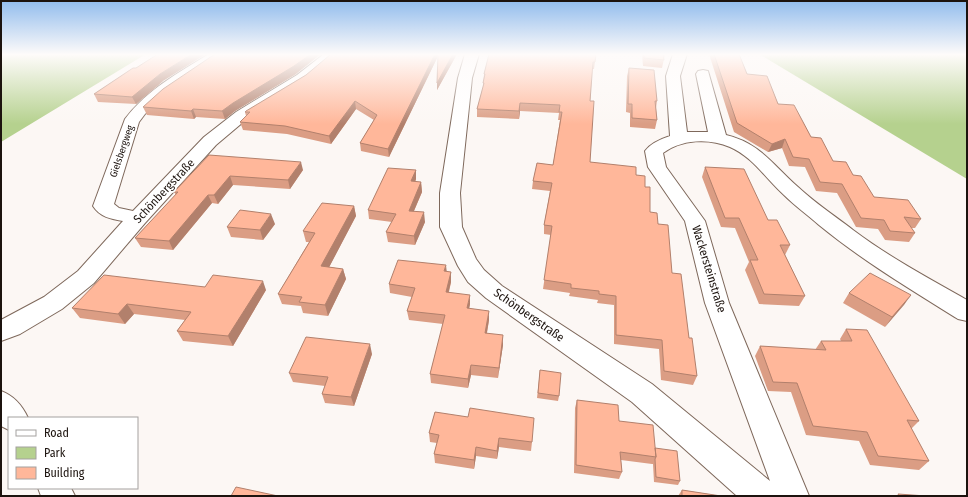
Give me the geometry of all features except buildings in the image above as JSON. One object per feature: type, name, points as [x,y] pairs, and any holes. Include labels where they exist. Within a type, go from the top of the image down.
[{"type":"street","name":"Gielsbergweg","points":[[138,218],[113,213],[103,206],[131,122],[138,110],[149,99],[183,77]]},
{"type":"street","name":"Schönbergstraße","points":[[1,331],[54,304],[86,277],[138,218],[210,141],[242,115],[303,77]]},
{"type":"street","name":"Schönbergstraße","points":[[465,77],[450,193],[451,227],[466,261],[476,276],[494,292],[642,393],[762,496]]},
{"type":"street","points":[[673,77],[679,139]]},
{"type":"street","points":[[704,77],[718,138]]},
{"type":"street","name":"Wackersteinstraße","points":[[792,496],[717,303],[695,221],[657,167],[654,151],[663,144],[693,136],[718,138],[735,143],[754,152],[797,196],[873,255],[967,312]]},
{"type":"street","points":[[1,404],[12,417]]},
{"type":"green space","points":[[1,77],[108,77],[1,142]]},
{"type":"green space","points":[[798,77],[967,77],[967,179]]}]
